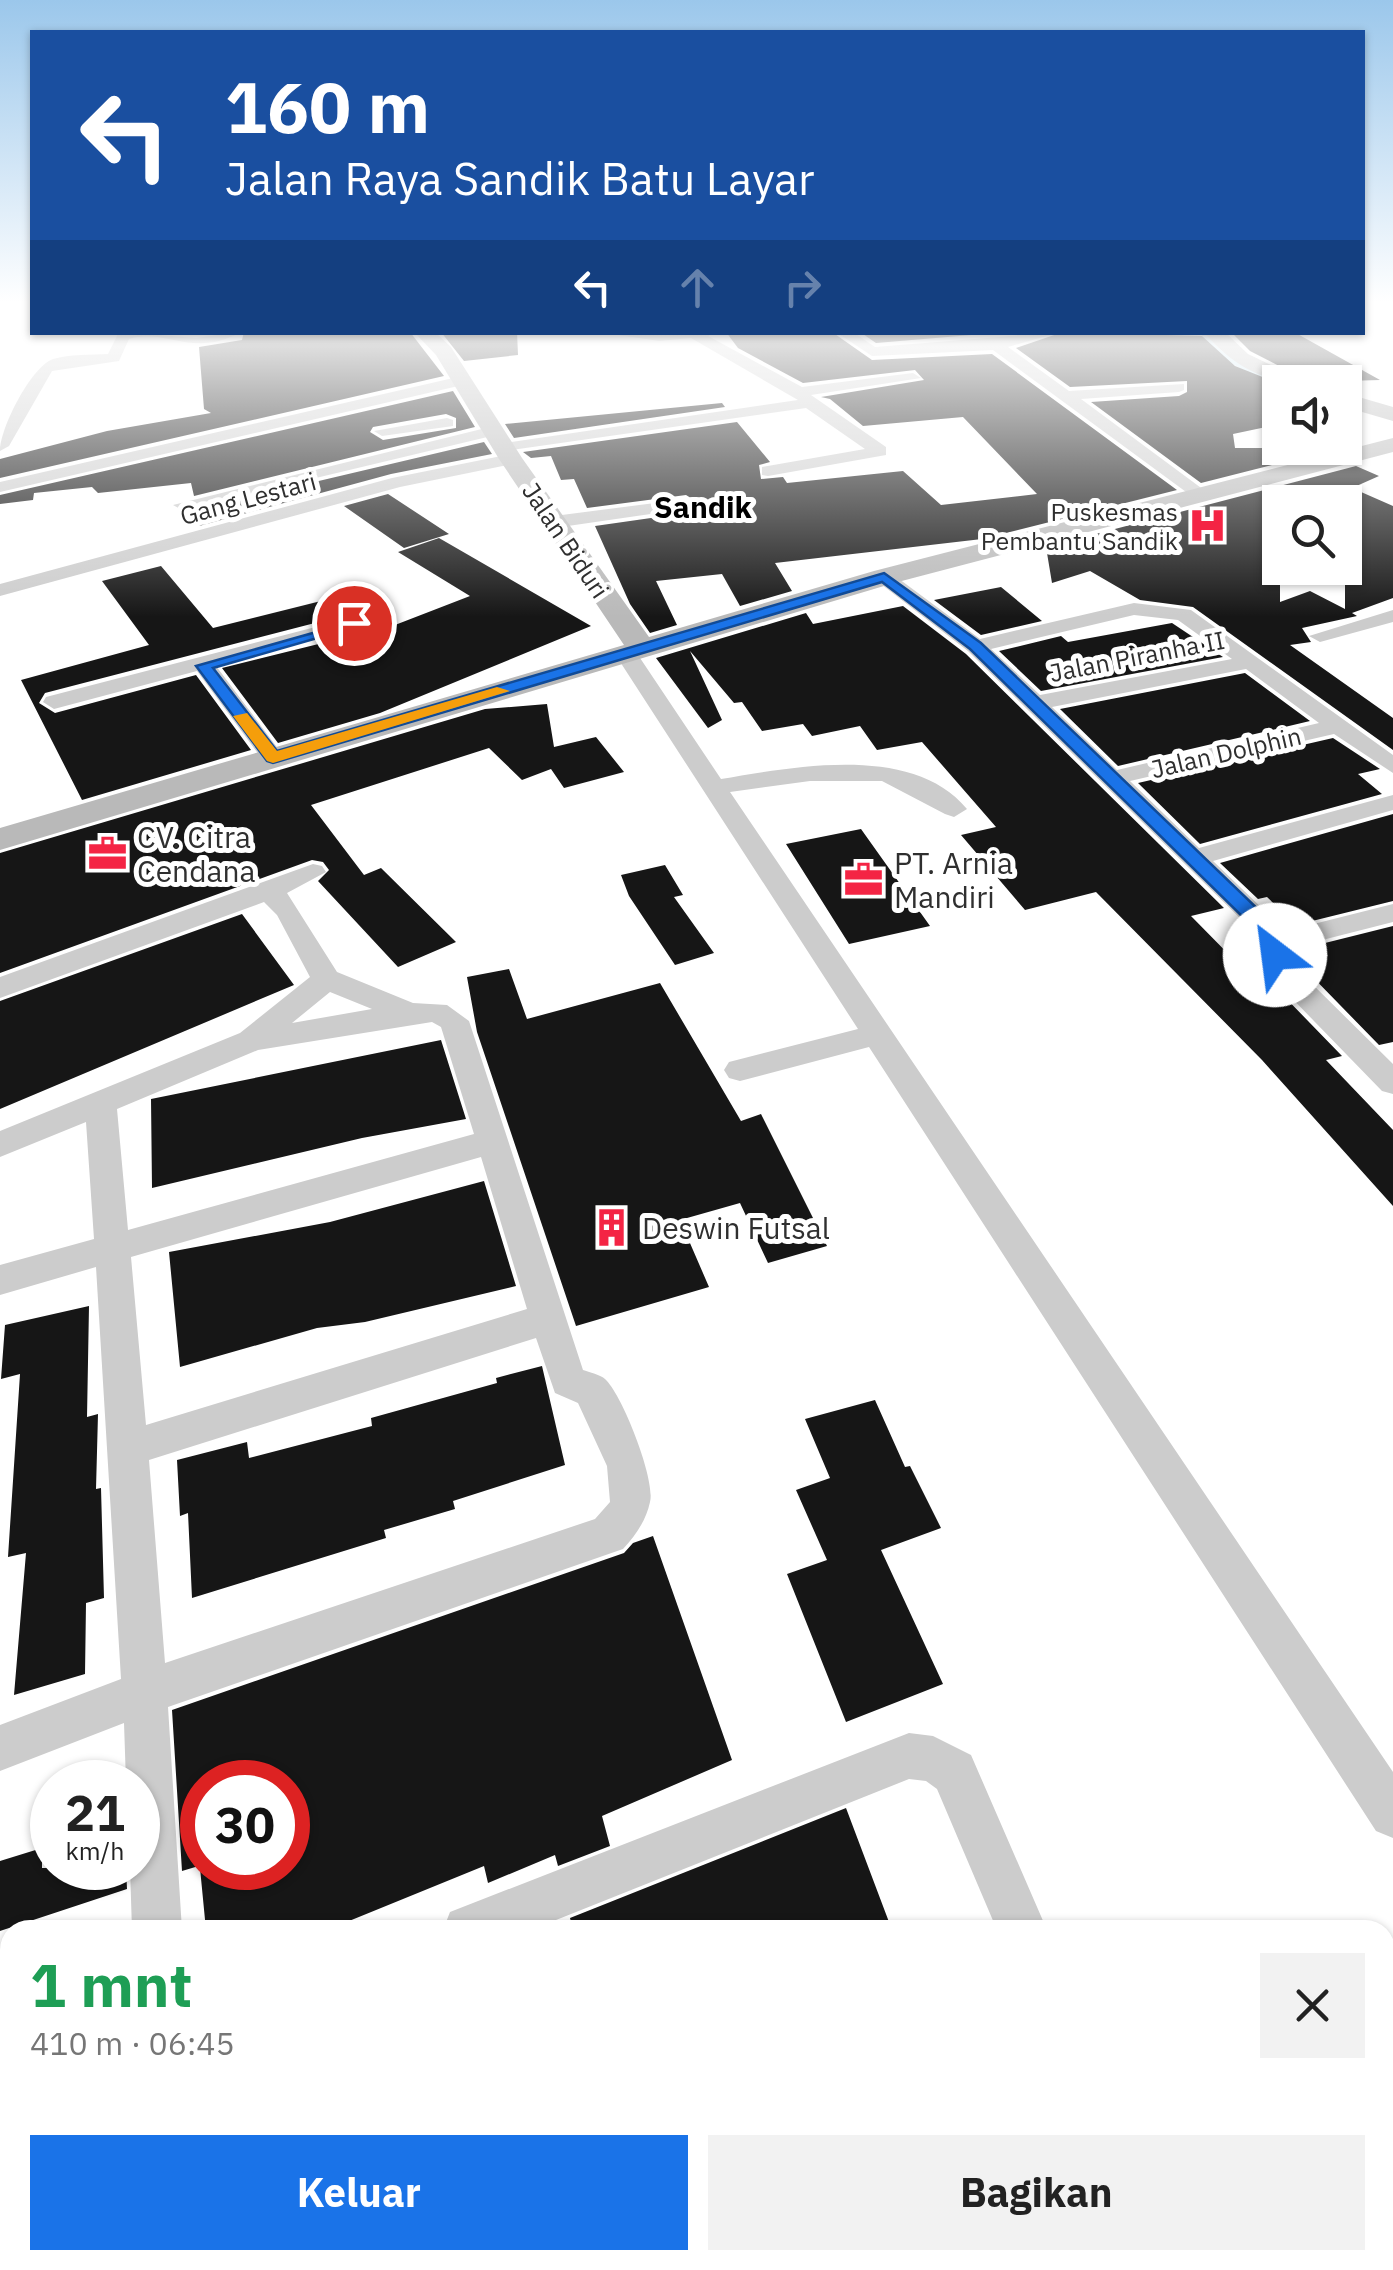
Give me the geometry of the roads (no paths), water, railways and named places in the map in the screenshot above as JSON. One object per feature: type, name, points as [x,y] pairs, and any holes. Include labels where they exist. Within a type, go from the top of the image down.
[{"type":"main road","name":"Jalan Biduri","points":[[477,406],[634,652]]},
{"type":"main road","points":[[1365,406],[1393,414]]},
{"type":"main road","points":[[0,839],[884,577],[1393,445]]},
{"type":"street","points":[[1,446],[24,406]]},
{"type":"street","points":[[0,487],[353,406]]},
{"type":"street","points":[[182,505],[498,439],[739,406]]},
{"type":"street","points":[[768,471],[880,451],[817,406]]},
{"type":"street","points":[[1080,406],[1202,496]]},
{"type":"street","points":[[382,431],[498,439]]},
{"type":"street","name":"Gang Lestari","points":[[0,590],[398,482],[498,439]]},
{"type":"street","points":[[554,522],[686,504]]},
{"type":"street","points":[[884,577],[976,646],[1256,918],[1290,978],[1380,1052],[1393,1082]]},
{"type":"street","points":[[976,646],[1148,608],[1184,614],[1386,760]]},
{"type":"street","points":[[1320,636],[1393,616]]},
{"type":"street","points":[[54,702],[204,666],[354,623]]},
{"type":"street","points":[[634,652],[716,788],[875,1035],[1393,1814]]},
{"type":"street","name":"Jalan Piranha II","points":[[1036,703],[1250,662]]},
{"type":"street","points":[[204,666],[273,758]]},
{"type":"street","name":"Jalan Dolphin","points":[[1113,778],[1338,726]]},
{"type":"street","points":[[716,788],[762,778],[840,773],[897,776],[954,809]]},
{"type":"street","points":[[1194,858],[1393,802]]},
{"type":"street","points":[[0,988],[313,872]]},
{"type":"street","points":[[269,891],[288,911],[326,979],[410,1013]]},
{"type":"street","points":[[1271,944],[1393,913]]},
{"type":"street","points":[[251,1040],[326,979]]},
{"type":"street","points":[[0,1146],[251,1040],[410,1013],[437,1012],[454,1021],[568,1381],[592,1391],[635,1486],[631,1510],[608,1536],[148,1691],[0,1748]]},
{"type":"street","points":[[740,1070],[875,1035]]},
{"type":"street","points":[[100,1104],[148,1691],[156,1920]]},
{"type":"street","points":[[0,1280],[491,1142]]},
{"type":"street","points":[[126,1450],[548,1318]]},
{"type":"street","points":[[493,1920],[909,1756],[936,1759],[954,1772],[1018,1920]]},
{"type":"place","name":"Puskesmas Pembantu Sandik","points":[[1208,525]]},
{"type":"place","name":"CV. Citra Cendana","points":[[107,853]]},
{"type":"place","name":"PT. Arnia Mandiri","points":[[864,879]]},
{"type":"place","name":"Deswin Futsal","points":[[612,1227]]},
{"type":"district","name":"Sandik","points":[[703,506]]}]
